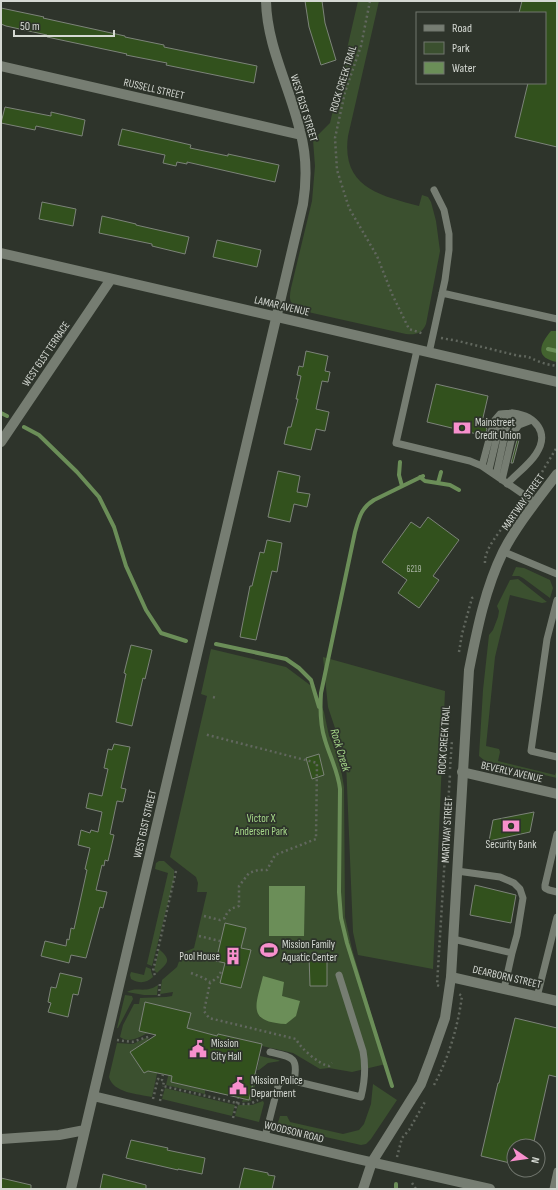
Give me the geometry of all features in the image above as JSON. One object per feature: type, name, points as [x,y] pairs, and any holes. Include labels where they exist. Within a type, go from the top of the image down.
[{"type":"street","name":"WEST 61ST STREET","points":[[82,1131],[93,1096],[303,204],[306,169],[301,135],[270,38],[266,1]]},
{"type":"street","name":"RUSSELL STREET","points":[[1,66],[301,135]]},
{"type":"street","name":"LAMAR AVENUE","points":[[1,253],[557,382]]},
{"type":"street","name":"WEST 61ST TERRACE","points":[[1,442],[111,279]]},
{"type":"street","name":"MARTWAY STREET","points":[[363,1189],[372,1162],[421,1084],[445,1018],[451,977],[469,670],[489,584],[504,552],[557,474]]},
{"type":"street","name":"BEVERLY AVENUE","points":[[462,772],[557,794]]},
{"type":"street","name":"DEARBORN STREET","points":[[451,977],[557,1001]]},
{"type":"street","name":"WOODSON ROAD","points":[[93,1096],[490,1189]]},
{"type":"street","points":[[1,1140],[59,1135],[82,1131],[71,1189]]},
{"type":"lane","points":[[429,353],[442,293],[449,250],[449,234],[444,210],[434,190]]},
{"type":"lane","points":[[442,293],[557,319]]},
{"type":"lane","points":[[417,350],[396,443],[470,461],[482,466],[536,503]]},
{"type":"lane","points":[[482,466],[494,421],[500,414],[512,413],[529,418],[539,428],[541,435],[540,446],[535,456],[505,482]]},
{"type":"lane","points":[[488,470],[500,424],[512,413]]},
{"type":"lane","points":[[496,475],[507,425],[516,419],[529,418]]},
{"type":"lane","points":[[505,482],[513,433],[519,425],[529,418]]},
{"type":"lane","points":[[504,552],[557,574]]},
{"type":"lane","points":[[557,600],[547,639],[531,751],[557,757]]},
{"type":"lane","points":[[557,834],[545,885],[549,890],[557,892]]},
{"type":"lane","points":[[457,870],[500,877],[514,883],[520,890],[523,898],[517,935],[504,989]]},
{"type":"lane","points":[[537,997],[557,917]]},
{"type":"lane","points":[[453,939],[512,953]]},
{"type":"lane","points":[[265,1137],[278,1086],[285,1080],[361,1096],[365,1064],[361,1043],[339,975]]},
{"type":"lane","points":[[270,1052],[292,1060],[297,1068],[294,1081]]},
{"type":"lane","points":[[553,1189],[557,1171]]},
{"type":"path","name":"ROCK CREEK TRAIL","points":[[370,1],[362,46],[345,92],[335,138],[337,170],[349,208],[377,256],[392,294],[409,330],[416,332]]},
{"type":"path","points":[[450,340],[519,356],[527,356],[537,361],[557,366]]},
{"type":"path","points":[[541,474],[557,447]]},
{"type":"path","points":[[459,652],[466,618]]},
{"type":"path","points":[[204,734],[317,763],[316,839],[276,855],[267,870],[258,870],[249,873],[239,886],[239,906],[231,908],[226,913],[225,918],[220,920],[204,916]]},
{"type":"path","name":"ROCK CREEK TRAIL","points":[[437,985],[452,734]]},
{"type":"path","points":[[155,975],[153,971],[176,872]]},
{"type":"path","points":[[199,936],[220,941]]},
{"type":"path","points":[[221,972],[218,977],[210,982],[204,1011],[209,1018],[296,1039],[303,1048],[324,1066],[329,1066],[332,1063]]},
{"type":"path","points":[[191,973],[210,982]]},
{"type":"path","points":[[159,996],[160,982]]},
{"type":"path","points":[[116,1039],[132,1042],[151,1036]]},
{"type":"path","points":[[160,1101],[164,1081],[162,1080],[163,1074]]},
{"type":"path","points":[[153,1099],[158,1079],[162,1080]]},
{"type":"path","points":[[163,1086],[237,1103],[250,1104],[258,1100]]},
{"type":"path","points":[[233,1118],[238,1098]]},
{"type":"green space","points":[[358,1],[379,1],[348,136],[347,153],[351,167],[357,178],[366,186],[390,198],[419,206],[422,195],[428,197],[431,202],[436,221],[440,251],[426,324],[420,332],[415,334],[406,334],[299,310],[293,306],[290,301],[291,288],[312,201],[315,166],[313,140],[330,123]]},
{"type":"green space","points":[[516,567],[524,568],[550,580],[553,588],[550,598],[523,578],[519,576],[512,576]]},
{"type":"green space","points":[[518,579],[547,602],[542,603],[510,595],[495,657],[486,746],[499,749],[500,752],[498,761],[555,775],[557,769],[557,778],[485,761],[479,756],[483,690],[489,635],[493,630],[498,617],[499,611],[497,606],[510,580]]},
{"type":"green space","name":"Victor X Andersen Park","points":[[211,649],[286,667],[314,688],[324,712],[329,736],[336,750],[344,787],[345,917],[352,949],[386,1064],[352,1072],[329,1068],[320,1069],[293,1053],[262,1046],[262,1044],[218,1034],[217,1036],[187,1028],[191,1014],[145,1003],[139,1030],[148,1033],[130,1040],[120,1037],[123,1025],[134,1004],[139,1004],[140,998],[172,996],[173,992],[160,994],[162,980],[177,967],[182,953],[194,948],[207,892],[197,892],[198,883],[196,877],[170,857],[207,696],[201,694]]},
{"type":"green space","points":[[323,657],[445,691],[433,969],[358,955],[353,932],[346,761],[328,707]]},
{"type":"green space","points":[[159,861],[164,861],[174,870],[174,879],[152,966],[147,964],[168,873],[155,869],[156,863]]},
{"type":"green space","points":[[159,949],[166,956],[167,961],[157,973],[154,970]]},
{"type":"green space","points":[[146,967],[151,969],[153,977],[148,981],[137,982],[131,979],[131,972],[144,975]]},
{"type":"green space","points":[[158,985],[157,995],[144,995],[127,992],[131,990],[145,990]]},
{"type":"green space","points":[[125,995],[132,996],[133,999],[117,1028]]},
{"type":"green space","points":[[146,1038],[150,1039],[130,1052],[144,1073],[152,1068],[158,1069],[152,1097],[133,1094],[121,1090],[111,1082],[109,1077],[117,1043],[133,1044]]},
{"type":"green space","points":[[260,1056],[280,1061],[268,1063],[257,1070]]},
{"type":"green space","points":[[169,1072],[173,1074],[171,1082],[205,1090],[205,1094],[166,1085]]},
{"type":"green space","points":[[255,1073],[258,1074],[251,1101],[242,1102],[243,1099],[249,1100]]},
{"type":"green space","points":[[373,1084],[397,1100],[371,1139],[366,1144],[361,1145],[277,1126],[280,1116],[287,1116],[290,1122],[343,1134],[359,1130],[364,1124],[371,1104]]},
{"type":"green space","points":[[165,1088],[235,1105],[232,1116],[162,1099]]},
{"type":"green space","points":[[263,1101],[264,1103],[259,1122],[235,1116],[238,1105],[252,1105]]},
{"type":"shaded area","points":[[551,331],[557,331],[557,362],[545,357],[541,350],[544,341]]},
{"type":"water","points":[[269,886],[305,886],[304,936],[269,936]]},
{"type":"water","points":[[263,976],[284,982],[282,996],[300,1001],[296,1016],[286,1024],[273,1023],[259,1016],[257,1003]]},
{"type":"building","points":[[305,1],[322,1],[325,23],[336,60],[321,65],[309,27]]},
{"type":"building","points":[[522,1],[557,1],[557,147],[515,137],[528,84],[546,84],[546,12],[519,12]]},
{"type":"building","points":[[1,8],[164,45],[164,47],[257,66],[254,83],[166,65],[167,63],[47,37],[47,35],[6,26],[1,24]]},
{"type":"building","points":[[5,107],[51,116],[51,112],[85,120],[82,136],[36,126],[35,130],[1,123]]},
{"type":"building","points":[[122,129],[191,145],[190,148],[228,156],[228,154],[279,165],[275,182],[187,162],[187,164],[177,162],[176,166],[163,163],[165,155],[118,145]]},
{"type":"building","points":[[42,202],[76,209],[73,226],[39,219]]},
{"type":"building","points":[[102,216],[189,237],[185,254],[152,246],[152,244],[99,233]]},
{"type":"building","points":[[217,240],[261,250],[257,267],[213,257]]},
{"type":"building","points":[[306,351],[328,356],[325,371],[330,372],[328,382],[322,381],[316,409],[329,412],[325,431],[316,429],[311,450],[284,444],[288,427],[291,427],[298,399],[296,399],[301,376],[297,375],[299,366],[303,367]]},
{"type":"building","name":"Mainstreet Credit Union","points":[[436,384],[488,396],[482,422],[487,429],[485,436],[427,422]]},
{"type":"building","points":[[517,440],[519,440],[513,463],[511,463]]},
{"type":"building","points":[[278,471],[300,476],[297,492],[310,494],[307,507],[294,504],[290,522],[268,517]]},
{"type":"building","points":[[428,517],[459,540],[433,576],[439,580],[419,608],[398,593],[407,580],[382,562],[411,522],[420,528]]},
{"type":"building","points":[[267,540],[282,543],[277,572],[272,571],[256,640],[240,637],[250,586],[252,586],[260,552],[264,553]]},
{"type":"building","points":[[131,645],[152,650],[145,679],[143,678],[132,726],[116,722],[126,674],[124,673]]},
{"type":"building","points":[[114,744],[130,747],[121,788],[126,789],[123,802],[117,801],[110,834],[114,835],[108,861],[105,860],[104,866],[102,865],[96,890],[107,892],[103,908],[100,907],[86,958],[71,955],[69,963],[41,956],[45,941],[66,946],[67,939],[69,940],[71,928],[74,929],[87,870],[85,869],[90,848],[78,845],[81,830],[90,833],[91,830],[98,832],[102,812],[86,808],[89,793],[102,796],[108,769],[104,768],[108,749],[112,750]]},
{"type":"building","points":[[319,754],[324,775],[312,779],[306,758]]},
{"type":"building","name":"Security Bank","points":[[534,812],[530,832],[489,841],[493,820]]},
{"type":"building","points":[[475,885],[516,895],[511,923],[470,915]]},
{"type":"building","name":"Pool House","points":[[225,923],[246,928],[241,948],[251,950],[241,988],[220,983],[225,963],[216,961]]},
{"type":"building","points":[[327,954],[327,986],[310,986],[309,955]]},
{"type":"building","points":[[60,973],[82,978],[78,995],[73,994],[68,1017],[48,1012],[51,1003],[48,1002],[51,987],[56,988]]},
{"type":"building","name":"Mission City Hall","points":[[145,1002],[191,1013],[187,1028],[217,1036],[218,1034],[262,1044],[249,1100],[171,1082],[172,1076],[148,1071],[144,1073],[130,1052],[156,1035],[139,1031]]},
{"type":"building","points":[[515,1018],[557,1028],[557,1077],[549,1075],[535,1138],[506,1138],[506,1162],[481,1156]]},
{"type":"building","points":[[131,1140],[168,1148],[167,1150],[205,1158],[202,1174],[126,1158]]},
{"type":"building","points":[[244,1168],[275,1176],[272,1189],[239,1189]]},
{"type":"building","points":[[103,1174],[146,1185],[146,1189],[100,1189]]},
{"type":"building","points":[[1,1178],[31,1185],[31,1189],[1,1189]]},
{"type":"waterway","name":"Rock Creek","points":[[548,349],[557,351]]},
{"type":"waterway","points":[[1,413],[7,416]]},
{"type":"waterway","points":[[24,427],[39,435],[77,472],[99,497],[114,527],[126,566],[146,610],[161,633],[186,641]]},
{"type":"waterway","points":[[400,462],[399,475],[402,486]]},
{"type":"waterway","points":[[438,483],[441,472]]},
{"type":"waterway","name":"Rock Creek","points":[[392,1086],[347,943],[341,918],[339,892],[340,789],[336,770],[323,734],[321,693],[355,532],[361,514],[366,506],[374,500],[423,476]]},
{"type":"waterway","points":[[420,477],[425,481],[450,485],[459,490]]},
{"type":"waterway","points":[[216,644],[286,659],[299,668],[311,680],[319,707]]},
{"type":"waterway","name":"Rock Creek","points":[[396,1184],[396,1189]]},
{"type":"place","name":"Mainstreet Credit Union","points":[[462,428]]},
{"type":"place","name":"Security Bank","points":[[511,826]]},
{"type":"place","name":"Mission Family Aquatic Center","points":[[269,950]]},
{"type":"place","name":"Pool House","points":[[233,956]]},
{"type":"place","name":"Mission City Hall","points":[[198,1049]]},
{"type":"place","name":"Mission Police Department","points":[[238,1086]]}]
